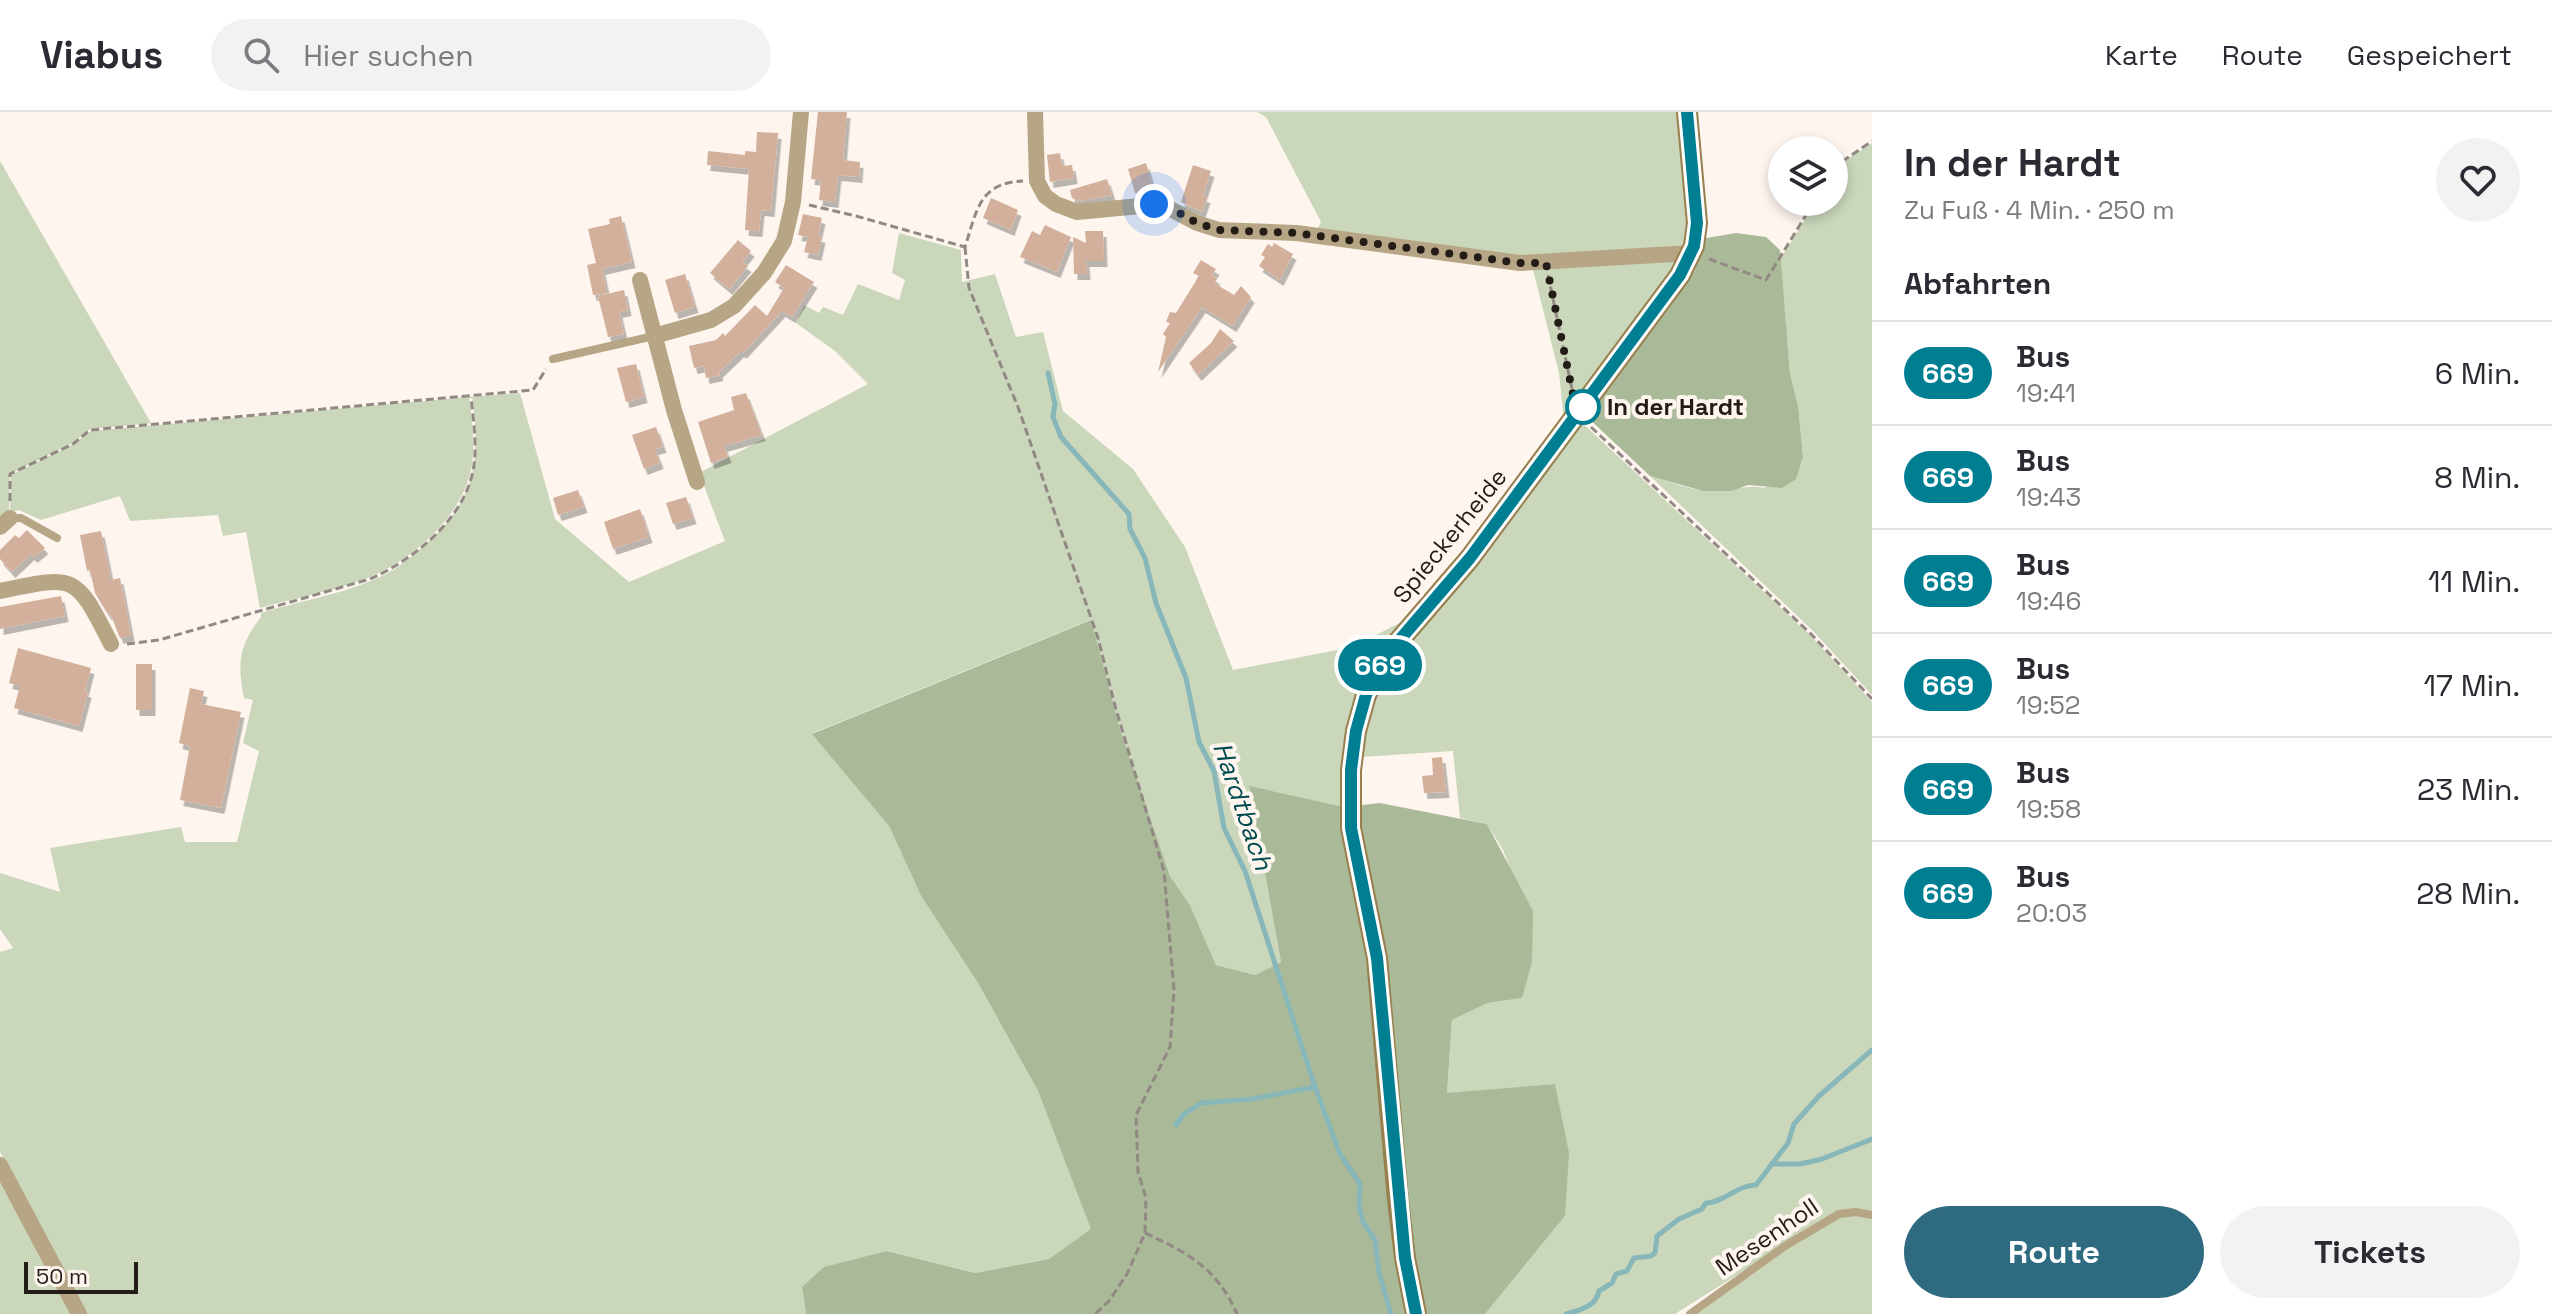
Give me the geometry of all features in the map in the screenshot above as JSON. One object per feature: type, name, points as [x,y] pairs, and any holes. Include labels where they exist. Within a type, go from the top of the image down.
[{"type":"main road","name":"Spieckerheide","points":[[1416,1314],[1405,1258],[1377,958],[1351,828],[1351,770],[1356,731],[1366,695],[1385,657],[1470,558],[1665,299],[1691,253],[1697,206],[1687,112]]},
{"type":"street","points":[[654,336],[711,320],[734,306],[764,273],[784,241],[793,202],[801,112]]},
{"type":"street","points":[[1035,112],[1037,181],[1045,196],[1077,212],[1161,204],[1197,223],[1219,230],[1296,233],[1520,263],[1691,253]]},
{"type":"street","points":[[640,280],[697,482]]},
{"type":"street","points":[[0,591],[50,581],[64,582],[79,589],[111,644]]},
{"type":"street","points":[[0,1165],[79,1314]]},
{"type":"lane","points":[[553,359],[654,336]]},
{"type":"lane","points":[[5,522],[21,518],[57,538]]},
{"type":"lane","name":"Mesenholl","points":[[1690,1314],[1785,1246],[1839,1214],[1856,1212],[1872,1215]]},
{"type":"path","points":[[1848,157],[1872,141]]},
{"type":"path","points":[[1037,181],[1000,184],[987,191],[965,247],[969,288],[1018,407],[1098,638],[1164,871],[1174,990],[1170,1047],[1136,1115],[1138,1172],[1146,1198],[1145,1233],[1127,1274],[1109,1301],[1095,1314]]},
{"type":"path","points":[[793,202],[856,216],[965,247]]},
{"type":"path","points":[[1691,253],[1766,280],[1805,216]]},
{"type":"path","points":[[1546,263],[1577,414],[1811,634],[1872,699]]},
{"type":"path","points":[[5,522],[10,474],[73,444],[90,430],[533,390],[553,359]]},
{"type":"path","points":[[111,644],[159,640],[370,579],[392,569],[440,530],[457,508],[468,486],[474,467],[475,447],[471,396]]},
{"type":"path","points":[[1145,1233],[1199,1261],[1221,1286],[1237,1314]]},
{"type":"green space","points":[[1257,112],[1679,112],[1688,248],[1547,260],[1315,233],[1321,222],[1266,117]]},
{"type":"green space","points":[[1872,143],[1872,695],[1814,632],[1650,476],[1707,491],[1765,488],[1803,456],[1798,405],[1790,374],[1780,259],[1807,216],[1848,216],[1848,158]]},
{"type":"green space","points":[[0,161],[151,423],[90,429],[73,443],[10,474],[9,513],[0,518]]},
{"type":"green space","points":[[899,233],[961,250],[962,282],[995,274],[1016,337],[1043,332],[1063,411],[1133,469],[1185,547],[1233,670],[1353,647],[1409,618],[1378,655],[1344,807],[1249,787],[1281,962],[1255,975],[1216,965],[1190,905],[1170,876],[1120,729],[1090,620],[813,733],[889,826],[921,896],[978,983],[1038,1091],[1092,1229],[1049,1259],[975,1273],[887,1251],[802,1287],[806,1314],[85,1314],[0,1152],[0,952],[13,948],[0,929],[0,873],[60,892],[50,848],[181,827],[185,842],[237,842],[259,751],[243,743],[253,700],[244,698],[241,674],[242,654],[248,637],[261,613],[347,590],[380,577],[403,563],[437,533],[463,499],[470,482],[476,443],[472,397],[520,393],[555,519],[629,582],[725,541],[699,473],[868,384],[835,351],[796,323],[804,305],[819,313],[823,307],[843,315],[858,284],[899,300],[905,280],[892,273]]},
{"type":"green space","points":[[1736,233],[1766,237],[1780,250],[1790,374],[1798,405],[1803,456],[1796,479],[1782,488],[1748,485],[1731,491],[1703,491],[1650,476],[1586,416],[1695,270],[1701,239]]},
{"type":"green space","points":[[1683,256],[1564,420],[1559,373],[1532,266]]},
{"type":"green space","points":[[469,397],[472,465],[467,483],[448,517],[436,532],[405,558],[372,576],[332,590],[260,608],[246,532],[223,536],[218,515],[130,521],[120,496],[41,520],[19,510],[10,513],[11,475],[73,444],[91,431]]},
{"type":"green space","points":[[1578,419],[1810,635],[1872,702],[1872,1212],[1858,1210],[1786,1244],[1675,1314],[1485,1314],[1565,1216],[1555,1084],[1447,1094],[1452,1020],[1488,1003],[1522,998],[1514,878],[1503,850],[1487,824],[1460,818],[1453,751],[1361,757],[1380,677]]},
{"type":"green space","points":[[1091,620],[1120,729],[1170,876],[1190,905],[1216,965],[1255,975],[1281,962],[1249,786],[1344,807],[1380,803],[1487,824],[1533,911],[1532,962],[1522,998],[1488,1003],[1452,1020],[1447,1093],[1555,1084],[1569,1153],[1565,1216],[1485,1314],[806,1314],[802,1287],[824,1267],[887,1251],[975,1273],[1049,1259],[1091,1229],[1038,1091],[978,983],[921,896],[889,826],[812,734]]},
{"type":"green space","points":[[0,1175],[73,1314],[0,1314]]},
{"type":"green space","points":[[1838,1217],[1872,1217],[1872,1314],[1695,1314],[1787,1249]]},
{"type":"building","points":[[818,112],[847,112],[843,160],[860,162],[859,177],[838,175],[835,202],[819,200],[821,180],[811,179]]},
{"type":"building","points":[[757,132],[778,133],[771,211],[761,210],[759,231],[745,230],[749,169],[707,165],[708,151],[745,155],[745,151],[756,152]]},
{"type":"building","points":[[1060,153],[1062,166],[1072,165],[1074,178],[1050,182],[1047,155]]},
{"type":"building","points":[[1146,163],[1153,187],[1135,193],[1128,169]]},
{"type":"building","points":[[1193,165],[1211,171],[1203,196],[1207,197],[1202,212],[1181,202]]},
{"type":"building","points":[[1107,179],[1112,195],[1079,201],[1072,198],[1070,190]]},
{"type":"building","points":[[991,198],[1018,210],[1011,230],[983,218]]},
{"type":"building","points":[[803,214],[822,218],[818,255],[804,252],[808,237],[798,235]]},
{"type":"building","points":[[621,216],[632,262],[602,269],[607,293],[593,295],[587,265],[596,263],[588,229],[610,224],[609,219]]},
{"type":"building","points":[[1045,225],[1071,237],[1057,272],[1020,257],[1032,231],[1040,235]]},
{"type":"building","points":[[1085,231],[1103,231],[1104,261],[1086,261],[1087,274],[1074,274],[1073,237],[1086,243]]},
{"type":"building","points":[[738,240],[751,251],[742,262],[748,266],[729,289],[710,273]]},
{"type":"building","points":[[1274,243],[1293,254],[1280,280],[1259,266],[1268,244],[1272,247]]},
{"type":"building","points":[[1201,260],[1216,269],[1212,275],[1217,279],[1214,283],[1234,295],[1241,286],[1251,297],[1233,326],[1202,307],[1158,372],[1166,337],[1163,334],[1170,323],[1166,322],[1170,312],[1176,313],[1199,276],[1193,273]]},
{"type":"building","points":[[786,265],[814,282],[792,317],[782,311],[743,353],[741,351],[719,372],[720,375],[706,378],[704,366],[694,368],[689,346],[716,340],[723,333],[725,336],[755,305],[767,316],[784,288],[775,282]]},
{"type":"building","points":[[685,274],[695,307],[675,313],[665,280]]},
{"type":"building","points":[[624,290],[628,310],[619,312],[624,334],[608,337],[598,296]]},
{"type":"building","points":[[1220,329],[1234,341],[1198,375],[1189,363],[1211,343]]},
{"type":"building","points":[[636,364],[644,397],[626,402],[617,368]]},
{"type":"building","points":[[746,393],[762,435],[724,446],[728,457],[711,463],[698,422],[734,410],[731,397]]},
{"type":"building","points":[[656,427],[663,447],[655,449],[660,463],[644,469],[632,435]]},
{"type":"building","points":[[578,490],[584,507],[558,515],[553,498]]},
{"type":"building","points":[[686,497],[693,518],[673,524],[666,503]]},
{"type":"building","points":[[640,509],[649,537],[613,549],[604,522]]},
{"type":"building","points":[[27,530],[45,548],[34,557],[31,554],[12,572],[0,559],[0,550],[15,535],[19,538]]},
{"type":"building","points":[[101,531],[111,580],[120,578],[131,635],[120,638],[110,613],[95,593],[80,535]]},
{"type":"building","points":[[61,596],[65,616],[0,629],[0,607]]},
{"type":"building","points":[[18,648],[91,668],[79,726],[14,708],[20,686],[9,683]]},
{"type":"building","points":[[136,664],[152,664],[152,710],[136,710]]},
{"type":"building","points":[[190,688],[204,691],[201,704],[241,712],[221,808],[180,800],[190,746],[179,743]]},
{"type":"building","points":[[1442,757],[1446,792],[1424,793],[1422,776],[1433,775],[1432,758]]},
{"type":"waterway","name":"Hardtbach","points":[[1048,373],[1055,404],[1053,417],[1061,437],[1129,514],[1130,529],[1145,558],[1156,603],[1186,678],[1199,742],[1214,771],[1224,828],[1245,871],[1340,1154],[1360,1184],[1359,1207],[1363,1222],[1375,1240],[1379,1273],[1391,1314]]},
{"type":"waterway","points":[[1566,1314],[1591,1304],[1599,1291],[1612,1283],[1616,1274],[1627,1271],[1634,1258],[1655,1253],[1657,1236],[1679,1219],[1702,1209],[1706,1203],[1756,1185],[1788,1143],[1794,1124],[1819,1096],[1872,1050]]},
{"type":"waterway","points":[[1176,1125],[1183,1115],[1201,1103],[1252,1099],[1315,1087]]},
{"type":"waterway","points":[[1772,1164],[1800,1164],[1822,1159],[1872,1139]]},
{"type":"bus line","name":"669","points":[[1416,1314],[1398,1200],[1377,958],[1351,828],[1351,770],[1356,731],[1374,674],[1385,657],[1470,558],[1680,275],[1694,246],[1697,223],[1687,112]]},
{"type":"place","name":"In der Hardt","points":[[1583,407]]},
{"type":"route","points":[[1154,204],[1167,206],[1197,223],[1219,230],[1296,233],[1520,263],[1546,263],[1577,414],[1583,407]]}]
